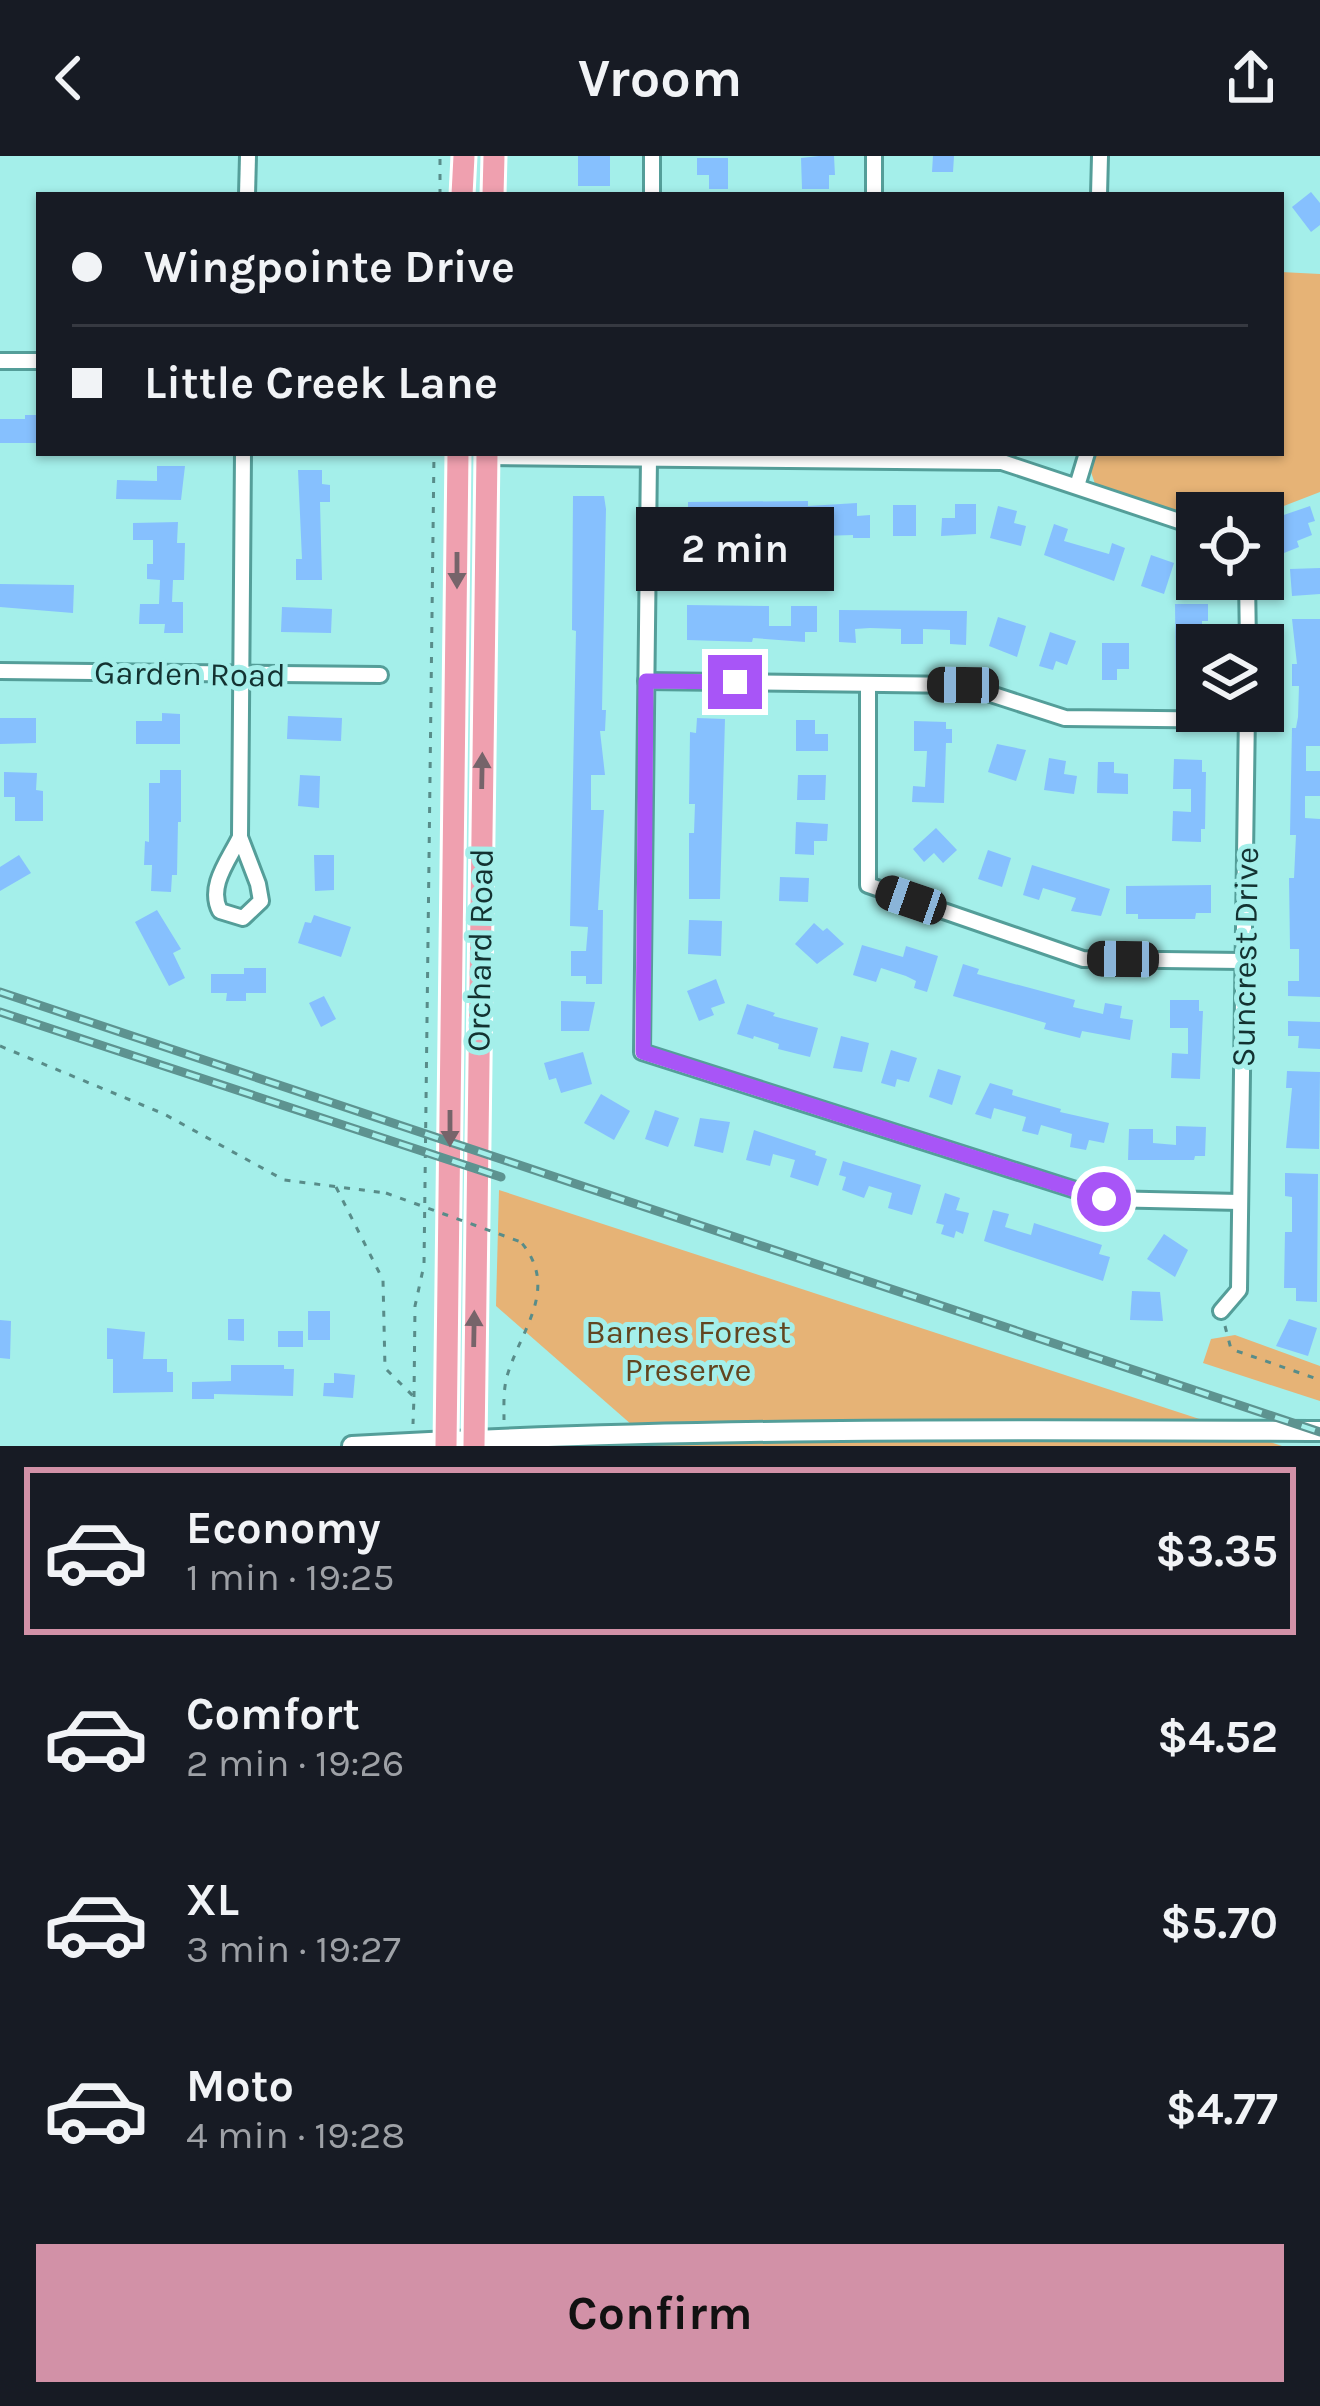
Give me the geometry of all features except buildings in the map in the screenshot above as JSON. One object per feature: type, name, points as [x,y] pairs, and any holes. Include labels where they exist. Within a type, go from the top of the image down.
[{"type":"main road","points":[[462,192],[464,156]]},
{"type":"main road","points":[[493,192],[494,156]]},
{"type":"main road","name":"Orchard Road","points":[[446,1443],[458,456]]},
{"type":"main road","name":"Orchard Road","points":[[474,1442],[487,456]]},
{"type":"street","points":[[247,192],[248,156]]},
{"type":"street","points":[[652,156],[652,192]]},
{"type":"street","points":[[874,156],[874,192]]},
{"type":"street","points":[[1099,192],[1100,156]]},
{"type":"street","points":[[0,361],[36,361]]},
{"type":"street","points":[[240,838],[218,881],[214,900],[220,910],[242,918],[261,901],[240,838],[243,456]]},
{"type":"street","points":[[541,456],[873,456],[1002,462],[1176,520]]},
{"type":"street","points":[[1077,486],[1086,456]]},
{"type":"street","points":[[649,458],[643,1052],[1104,1199],[1240,1202]]},
{"type":"street","name":"Garden Road","points":[[0,670],[380,675]]},
{"type":"street","points":[[646,681],[963,685],[1065,718],[1176,716]]},
{"type":"street","points":[[868,683],[868,885],[1083,959],[1242,961]]},
{"type":"street","name":"Suncrest Drive","points":[[1221,1311],[1239,1290],[1247,732]]},
{"type":"street","points":[[352,1446],[870,1429],[1320,1431]]},
{"type":"path","points":[[440,156],[440,192]]},
{"type":"path","points":[[412,1420],[415,1306],[424,1265],[434,456]]},
{"type":"path","points":[[0,1046],[164,1114],[289,1181],[386,1193],[521,1242],[533,1256],[539,1288],[506,1380],[504,1414]]},
{"type":"path","points":[[334,1186],[383,1280],[385,1368],[414,1397]]},
{"type":"path","points":[[1221,1311],[1231,1349],[1320,1380]]},
{"type":"green space","points":[[1284,272],[1320,274],[1320,492],[1284,506],[1284,492],[1176,492],[1176,512],[1095,484],[1091,472],[1094,456],[1284,456]]},
{"type":"green space","name":"Barnes Forest Preserve","points":[[499,1190],[1282,1446],[656,1446],[496,1306]]},
{"type":"green space","points":[[1235,1335],[1320,1366],[1320,1401],[1203,1363],[1211,1339]]},
{"type":"railway","points":[[0,992],[1320,1432]]},
{"type":"railway","points":[[0,1012],[501,1177]]},
{"type":"route","points":[[735,682],[646,681],[643,1052],[1104,1199]]}]
